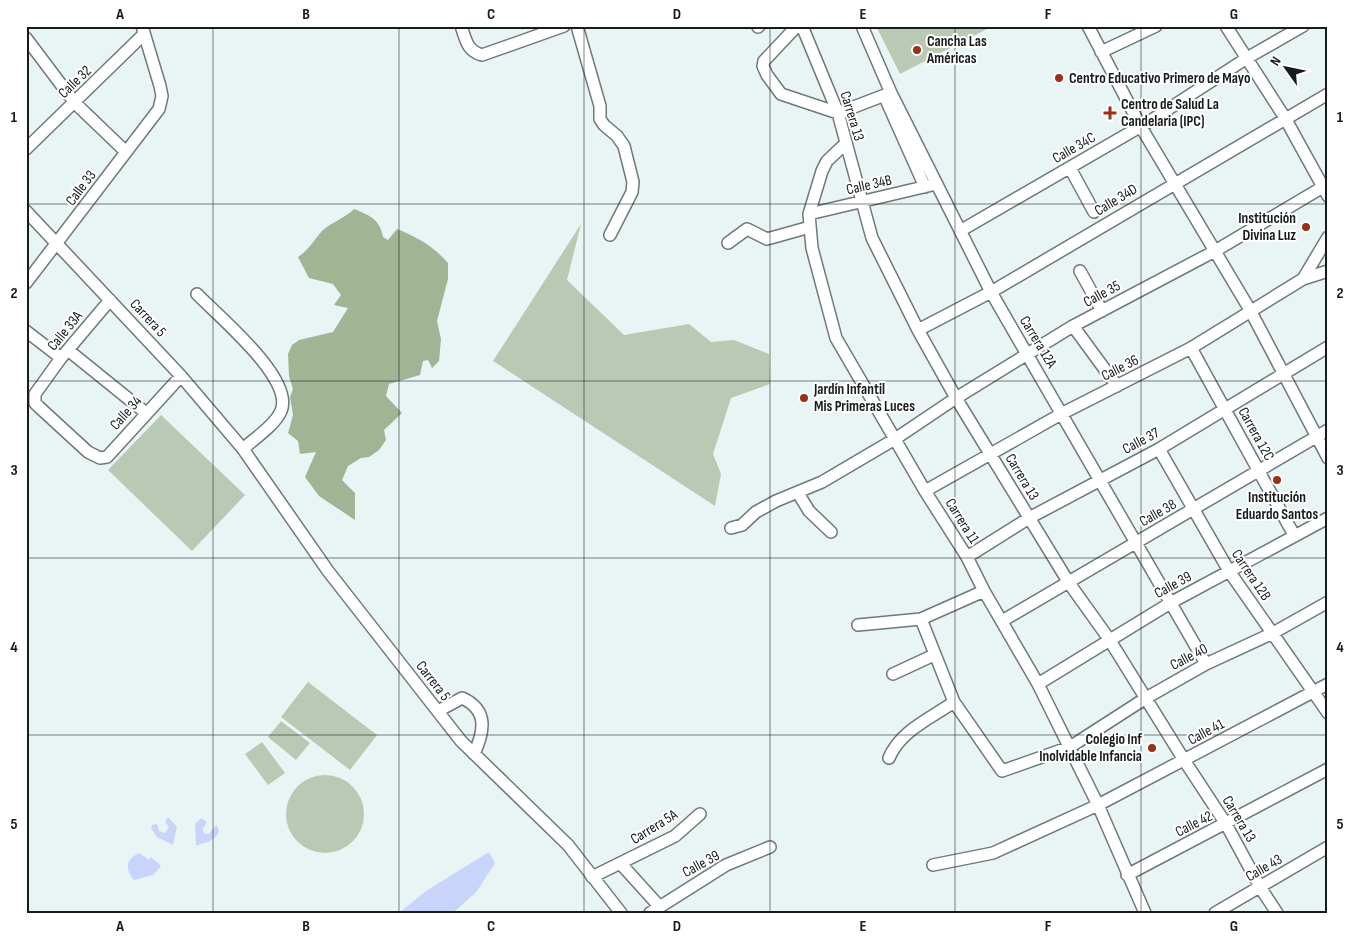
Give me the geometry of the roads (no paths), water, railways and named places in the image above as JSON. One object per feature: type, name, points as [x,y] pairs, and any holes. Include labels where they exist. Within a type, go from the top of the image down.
[{"type":"street","points":[[461,26],[468,46],[474,53],[482,55],[564,26]]},
{"type":"street","points":[[577,26],[600,106],[600,119],[624,146],[633,182],[632,192],[610,235]]},
{"type":"street","points":[[797,26],[764,60],[763,66],[781,94],[838,113],[884,95]]},
{"type":"street","name":"Carrera 13","points":[[802,26],[838,113],[872,238],[918,330],[956,398],[1069,583],[1110,638],[1184,760],[1226,824],[1260,887],[1278,913]]},
{"type":"street","points":[[854,26],[884,95],[931,185]]},
{"type":"street","name":"Carrera 12A","points":[[862,26],[931,185],[960,231],[992,292],[1206,664]]},
{"type":"street","points":[[1088,26],[1141,127],[1250,310],[1328,458]]},
{"type":"street","points":[[1101,52],[1156,26]]},
{"type":"street","points":[[1226,26],[1285,118],[1326,189]]},
{"type":"street","name":"Calle 34C","points":[[960,231],[1141,127],[1247,58],[1302,26]]},
{"type":"street","name":"Calle 32","points":[[26,149],[75,103],[143,30]]},
{"type":"street","name":"Calle 33","points":[[26,283],[159,109],[162,96],[160,86],[143,30]]},
{"type":"street","points":[[26,38],[75,103],[126,152]]},
{"type":"street","name":"Calle 34D","points":[[918,330],[992,292],[1174,183],[1328,94]]},
{"type":"street","name":"Carrera 11","points":[[845,144],[824,166],[809,214],[812,248],[836,338],[925,491],[968,557],[984,590],[1038,684],[1098,805],[1145,913]]},
{"type":"street","points":[[1070,168],[1094,212]]},
{"type":"street","name":"Calle 34B","points":[[809,214],[931,185]]},
{"type":"street","name":"Calle 35","points":[[731,528],[742,525],[756,512],[770,504],[822,482],[895,439],[956,398],[1074,326],[1215,252],[1326,189]]},
{"type":"street","name":"Carrera 5","points":[[26,211],[181,376],[244,449],[328,571],[438,712],[474,754],[568,845],[621,913]]},
{"type":"street","points":[[728,243],[747,229],[766,239],[810,227]]},
{"type":"street","points":[[1303,279],[1328,237]]},
{"type":"street","points":[[1080,271],[1102,311]]},
{"type":"street","name":"Calle 36","points":[[925,491],[989,453],[1063,413],[1191,348],[1303,279],[1328,271]]},
{"type":"street","points":[[197,294],[272,372],[283,395],[282,408],[277,418],[244,449]]},
{"type":"street","name":"Calle 33A","points":[[88,452],[38,407],[34,399],[35,394],[65,354],[110,300]]},
{"type":"street","points":[[1074,326],[1117,386]]},
{"type":"street","points":[[26,330],[65,354],[146,413]]},
{"type":"street","name":"Calle 37","points":[[968,557],[1030,518],[1159,449],[1328,347]]},
{"type":"street","name":"Carrera 12C","points":[[1191,348],[1294,535]]},
{"type":"street","name":"Calle 34","points":[[88,452],[100,458],[107,457],[181,376]]},
{"type":"street","name":"Calle 38","points":[[1002,621],[1328,430]]},
{"type":"street","name":"Carrera 12B","points":[[1159,449],[1228,571],[1328,713]]},
{"type":"street","points":[[798,493],[809,511],[831,532]]},
{"type":"street","name":"Calle 39","points":[[1038,684],[1110,638],[1172,602],[1328,518]]},
{"type":"street","points":[[858,625],[922,620],[984,590]]},
{"type":"street","name":"Calle 40","points":[[1070,746],[1146,698],[1206,664],[1273,633],[1328,602]]},
{"type":"street","points":[[922,620],[934,655],[954,702],[1002,771],[1070,746]]},
{"type":"street","points":[[893,674],[934,655]]},
{"type":"street","name":"Calle 41","points":[[933,865],[993,853],[1098,805],[1328,684]]},
{"type":"street","points":[[438,712],[462,698],[473,705],[480,714],[483,727],[474,754]]},
{"type":"street","points":[[888,758],[893,748],[907,733],[954,702]]},
{"type":"street","name":"Calle 42","points":[[1127,875],[1328,770]]},
{"type":"street","name":"Carrera 5A","points":[[592,877],[622,864],[675,836],[700,814]]},
{"type":"street","name":"Calle 39","points":[[655,909],[726,866],[770,847]]},
{"type":"street","name":"Calle 43","points":[[1215,913],[1328,847]]},
{"type":"street","name":"Carrera 5A","points":[[622,864],[655,909]]},
{"type":"water","points":[[168,817],[177,827],[173,845],[157,837],[151,828],[152,825],[157,824],[159,831],[165,833],[169,827],[165,822]]},
{"type":"water","points":[[201,818],[207,822],[202,830],[205,834],[209,834],[216,825],[219,830],[216,837],[196,846],[195,824]]},
{"type":"water","points":[[489,852],[495,863],[477,891],[453,913],[399,913],[426,891]]},
{"type":"water","points":[[139,853],[149,860],[151,857],[161,866],[153,875],[134,880],[129,872],[128,865],[131,859]]},
{"type":"place","name":"Cancha Las Américas","points":[[917,50]]},
{"type":"place","name":"Centro Educativo Primero de Mayo","points":[[1059,78]]},
{"type":"place","name":"Centro de Salud La Candelaria (IPC)","points":[[1110,113]]},
{"type":"place","name":"Institución Divina Luz","points":[[1306,227]]},
{"type":"place","name":"Jardín Infantil Mis Primeras Luces","points":[[804,398]]},
{"type":"place","name":"Institución Eduardo Santos","points":[[1277,480]]},
{"type":"place","name":"Colegio Inf Inolvidable Infancia","points":[[1152,748]]}]
